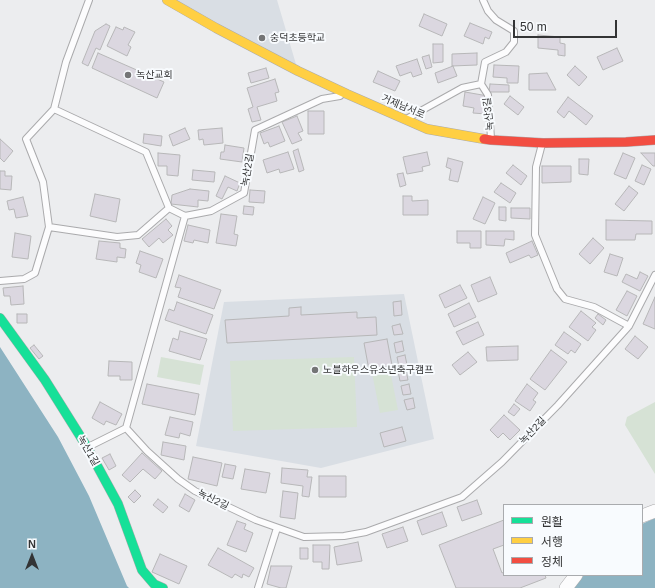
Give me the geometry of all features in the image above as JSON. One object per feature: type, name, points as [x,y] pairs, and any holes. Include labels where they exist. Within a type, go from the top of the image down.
[{"type":"main road","name":"거제남서로","points":[[167,0],[216,28],[347,94],[427,129],[491,140],[543,142],[626,142],[655,140]]},
{"type":"main road","name":"녹산1길","points":[[0,318],[45,380],[87,447],[118,504],[142,570],[154,584],[163,588]]},
{"type":"street","points":[[643,516],[655,511]]},
{"type":"street","points":[[566,588],[575,576]]},
{"type":"lane","points":[[0,281],[24,279],[35,273],[49,227],[43,182],[26,139],[54,109],[66,62],[89,0]]},
{"type":"lane","name":"녹산3길","points":[[484,0],[488,11],[496,20],[514,31],[514,42],[506,52],[485,62],[481,84],[488,95],[491,140]]},
{"type":"lane","points":[[405,120],[462,88],[481,84]]},
{"type":"lane","name":"녹산2길","points":[[185,216],[211,211],[244,193],[255,130],[322,99],[347,94]]},
{"type":"lane","points":[[54,109],[146,152],[169,208],[185,216],[126,428],[87,447]]},
{"type":"lane","points":[[543,142],[536,167],[535,235],[557,289],[564,299],[594,307],[629,326]]},
{"type":"lane","points":[[49,227],[117,237],[138,235],[169,208]]},
{"type":"lane","name":"녹산2길","points":[[126,428],[147,451],[195,492],[256,520],[304,537],[344,536],[366,532],[462,497],[502,462],[558,405],[629,326],[655,276]]},
{"type":"lane","points":[[258,588],[277,528]]},
{"type":"shaded area","name":"숭덕초등학교","points":[[167,0],[277,0],[298,71]]},
{"type":"shaded area","name":"노블하우스유소년축구캠프","points":[[404,294],[434,439],[321,468],[196,446],[224,302]]},
{"type":"green space","points":[[161,357],[204,365],[200,385],[157,377]]},
{"type":"green space","points":[[354,357],[357,427],[233,431],[230,361]]},
{"type":"green space","points":[[390,370],[398,410],[380,413],[372,373]]},
{"type":"green space","points":[[655,402],[655,474],[625,425],[627,417]]},
{"type":"water","points":[[0,347],[58,437],[89,496],[129,588],[0,588]]},
{"type":"water","points":[[655,518],[655,588],[574,588],[583,576],[643,576],[643,524]]},
{"type":"building","points":[[424,14],[447,24],[442,36],[419,26]]},
{"type":"building","points":[[470,23],[492,32],[489,39],[485,37],[483,44],[464,36]]},
{"type":"building","points":[[106,24],[110,26],[100,50],[96,48],[88,66],[82,63],[95,31]]},
{"type":"building","points":[[116,27],[123,30],[124,27],[135,32],[128,45],[131,47],[127,56],[107,46]]},
{"type":"building","points":[[538,35],[560,37],[560,43],[565,44],[565,56],[558,55],[558,50],[538,48]]},
{"type":"building","points":[[433,44],[443,44],[443,62],[433,63]]},
{"type":"building","points":[[617,48],[623,61],[603,70],[597,57]]},
{"type":"building","name":"녹산교회","points":[[98,53],[164,82],[157,98],[92,68]]},
{"type":"building","points":[[477,53],[477,65],[452,66],[452,54]]},
{"type":"building","points":[[429,55],[432,67],[426,69],[422,57]]},
{"type":"building","points":[[417,59],[422,74],[413,77],[411,72],[400,76],[396,66]]},
{"type":"building","points":[[494,65],[519,66],[518,83],[507,83],[507,78],[493,77]]},
{"type":"building","points":[[453,66],[457,76],[438,83],[435,73]]},
{"type":"building","points":[[575,66],[587,77],[579,86],[567,75]]},
{"type":"building","points":[[266,68],[269,78],[251,83],[248,73]]},
{"type":"building","points":[[378,71],[400,81],[395,91],[373,82]]},
{"type":"building","points":[[547,73],[556,90],[529,90],[529,74]]},
{"type":"building","points":[[275,79],[279,92],[275,93],[277,101],[257,107],[261,120],[252,122],[248,109],[253,107],[247,88]]},
{"type":"building","points":[[490,84],[509,85],[509,92],[489,92]]},
{"type":"building","points":[[465,92],[488,96],[486,114],[473,113],[474,108],[463,106]]},
{"type":"building","points":[[510,96],[524,107],[518,115],[504,104]]},
{"type":"building","points":[[568,97],[593,116],[586,125],[569,111],[564,118],[557,112]]},
{"type":"building","points":[[308,111],[324,111],[324,134],[308,134]]},
{"type":"building","points":[[297,116],[303,131],[298,133],[302,140],[292,144],[282,122]]},
{"type":"building","points":[[279,126],[285,141],[270,147],[268,142],[264,144],[260,133]]},
{"type":"building","points":[[185,128],[190,139],[173,146],[169,135]]},
{"type":"building","points":[[222,128],[223,143],[204,145],[203,139],[199,140],[198,130]]},
{"type":"building","points":[[144,134],[162,136],[161,146],[143,143]]},
{"type":"building","points":[[0,139],[13,151],[4,162],[0,158]]},
{"type":"building","points":[[225,145],[244,148],[242,162],[220,159],[221,152],[224,152]]},
{"type":"building","points":[[298,149],[304,170],[299,172],[293,151]]},
{"type":"building","points":[[288,152],[294,169],[280,173],[279,169],[267,173],[263,160]]},
{"type":"building","points":[[427,152],[430,165],[422,167],[423,171],[407,174],[403,157]]},
{"type":"building","points":[[158,153],[180,155],[178,176],[167,175],[167,166],[158,166]]},
{"type":"building","points":[[623,153],[635,158],[626,179],[614,174]]},
{"type":"building","points":[[641,153],[655,153],[655,166],[653,166]]},
{"type":"building","points":[[448,158],[463,162],[458,182],[449,180],[451,169],[446,167]]},
{"type":"building","points":[[579,159],[589,159],[588,175],[579,174]]},
{"type":"building","points":[[513,165],[527,176],[521,185],[506,173]]},
{"type":"building","points":[[642,165],[651,169],[644,185],[635,181]]},
{"type":"building","points":[[542,166],[571,166],[571,182],[542,183]]},
{"type":"building","points":[[193,170],[215,172],[214,182],[192,180]]},
{"type":"building","points":[[0,171],[5,171],[5,176],[12,176],[11,190],[0,189]]},
{"type":"building","points":[[403,173],[406,185],[400,187],[397,174]]},
{"type":"building","points":[[225,176],[240,183],[237,191],[228,187],[222,199],[216,196]]},
{"type":"building","points":[[501,183],[516,193],[510,203],[494,192]]},
{"type":"building","points":[[629,186],[638,193],[624,211],[615,204]]},
{"type":"building","points":[[190,189],[209,191],[208,201],[198,200],[198,207],[171,204],[172,195]]},
{"type":"building","points":[[250,190],[265,191],[264,203],[249,202]]},
{"type":"building","points":[[95,194],[120,199],[116,222],[90,216]]},
{"type":"building","points":[[403,196],[412,196],[412,201],[428,200],[428,215],[403,215]]},
{"type":"building","points":[[23,197],[28,216],[16,218],[14,209],[9,210],[7,201]]},
{"type":"building","points":[[483,197],[495,203],[485,224],[473,219]]},
{"type":"building","points":[[244,206],[254,207],[253,215],[243,214]]},
{"type":"building","points":[[499,207],[506,207],[506,221],[499,220]]},
{"type":"building","points":[[511,208],[530,208],[530,219],[511,218]]},
{"type":"building","points":[[221,214],[237,216],[234,234],[238,235],[236,246],[216,243]]},
{"type":"building","points":[[166,219],[172,226],[168,230],[173,235],[163,243],[159,238],[149,247],[142,239]]},
{"type":"building","points":[[606,220],[652,221],[652,234],[636,234],[635,240],[606,240]]},
{"type":"building","points":[[188,225],[210,230],[208,243],[194,240],[193,243],[184,241]]},
{"type":"building","points":[[457,231],[481,231],[481,248],[470,248],[470,243],[457,243]]},
{"type":"building","points":[[486,231],[514,231],[514,240],[505,239],[504,246],[486,245]]},
{"type":"building","points":[[15,233],[31,236],[28,259],[12,257]]},
{"type":"building","points":[[593,238],[604,248],[590,264],[579,254]]},
{"type":"building","points":[[99,241],[120,243],[120,248],[126,249],[125,258],[117,257],[117,262],[96,259]]},
{"type":"building","points":[[532,241],[538,255],[531,258],[529,255],[510,263],[506,253]]},
{"type":"building","points":[[140,251],[163,259],[156,278],[139,272],[141,265],[136,263]]},
{"type":"building","points":[[610,254],[623,258],[617,276],[604,272]]},
{"type":"building","points":[[640,272],[648,276],[640,291],[622,282],[626,274],[637,279]]},
{"type":"building","points":[[179,275],[221,290],[214,309],[178,297],[181,288],[175,287]]},
{"type":"building","points":[[490,277],[497,294],[478,302],[471,285]]},
{"type":"building","points":[[460,285],[467,298],[445,308],[439,295]]},
{"type":"building","points":[[23,286],[24,304],[11,305],[10,296],[4,296],[3,288]]},
{"type":"building","points":[[627,291],[637,296],[627,316],[616,310]]},
{"type":"building","points":[[655,297],[655,329],[643,324]]},
{"type":"building","points":[[401,301],[402,315],[394,316],[393,302]]},
{"type":"building","points":[[177,302],[213,315],[206,334],[165,320],[169,309],[174,311]]},
{"type":"building","points":[[469,303],[476,317],[454,327],[448,314]]},
{"type":"building","points":[[301,307],[301,315],[357,312],[357,318],[376,317],[377,335],[227,343],[225,320],[289,316],[289,308]]},
{"type":"building","points":[[581,311],[596,323],[592,327],[596,330],[588,341],[569,327]]},
{"type":"building","points":[[17,314],[27,314],[27,323],[17,323]]},
{"type":"building","points":[[598,314],[606,320],[603,325],[595,318]]},
{"type":"building","points":[[478,322],[484,335],[463,345],[456,332]]},
{"type":"building","points":[[400,324],[403,334],[394,335],[392,326]]},
{"type":"building","points":[[180,331],[207,339],[200,360],[169,351],[173,338],[178,340]]},
{"type":"building","points":[[564,332],[581,344],[575,353],[571,350],[568,354],[555,345]]},
{"type":"building","points":[[635,336],[648,347],[638,359],[625,349]]},
{"type":"building","points":[[387,339],[392,365],[369,370],[364,343]]},
{"type":"building","points":[[402,341],[404,351],[396,353],[394,343]]},
{"type":"building","points":[[34,345],[43,356],[39,359],[30,348]]},
{"type":"building","points":[[518,346],[518,360],[487,361],[486,347]]},
{"type":"building","points":[[551,350],[567,362],[545,390],[530,379]]},
{"type":"building","points":[[468,352],[477,362],[460,375],[452,365]]},
{"type":"building","points":[[405,355],[407,365],[399,367],[397,357]]},
{"type":"building","points":[[109,361],[132,362],[132,380],[120,380],[120,376],[108,376]]},
{"type":"building","points":[[406,370],[408,380],[400,381],[398,371]]},
{"type":"building","points":[[147,384],[199,394],[195,415],[142,404]]},
{"type":"building","points":[[409,384],[411,394],[403,395],[401,386]]},
{"type":"building","points":[[527,384],[538,393],[533,400],[536,402],[530,411],[515,401]]},
{"type":"building","points":[[413,398],[415,408],[407,410],[404,400]]},
{"type":"building","points":[[100,402],[122,414],[116,425],[106,421],[104,425],[92,418]]},
{"type":"building","points":[[514,404],[520,409],[514,416],[508,412]]},
{"type":"building","points":[[504,415],[520,430],[510,440],[503,433],[498,438],[490,430]]},
{"type":"building","points":[[170,417],[193,422],[190,436],[180,433],[179,438],[165,435]]},
{"type":"building","points":[[402,427],[406,441],[384,447],[380,433]]},
{"type":"building","points":[[163,442],[186,446],[184,460],[161,455]]},
{"type":"building","points":[[142,453],[162,471],[155,479],[143,469],[130,482],[122,475]]},
{"type":"building","points":[[110,454],[116,466],[109,470],[102,458]]},
{"type":"building","points":[[193,457],[222,463],[217,486],[188,479]]},
{"type":"building","points":[[225,464],[236,466],[233,479],[222,477]]},
{"type":"building","points":[[282,468],[308,470],[307,477],[312,477],[309,497],[302,496],[303,486],[281,483]]},
{"type":"building","points":[[245,469],[270,473],[266,493],[241,489]]},
{"type":"building","points":[[319,476],[346,476],[346,497],[319,497]]},
{"type":"building","points":[[135,490],[141,496],[134,503],[128,497]]},
{"type":"building","points":[[283,491],[298,493],[295,519],[280,517]]},
{"type":"building","points":[[185,494],[195,500],[189,512],[179,506]]},
{"type":"building","points":[[158,499],[168,507],[163,513],[153,505]]},
{"type":"building","points":[[477,500],[482,514],[462,521],[457,507]]},
{"type":"building","points":[[442,512],[447,526],[422,535],[417,521]]},
{"type":"building","points":[[503,520],[503,545],[493,549],[503,572],[503,576],[545,576],[546,578],[520,588],[456,588],[439,545]]},
{"type":"building","points":[[237,521],[246,524],[244,529],[253,533],[246,552],[227,545]]},
{"type":"building","points":[[403,527],[408,541],[387,548],[382,534]]},
{"type":"building","points":[[358,542],[362,561],[337,565],[334,547]]},
{"type":"building","points":[[313,545],[330,545],[329,569],[322,569],[322,562],[313,562]]},
{"type":"building","points":[[218,548],[254,568],[249,577],[243,574],[242,578],[235,574],[232,578],[208,565]]},
{"type":"building","points":[[300,548],[308,548],[308,559],[300,559]]},
{"type":"building","points":[[160,554],[187,566],[179,584],[152,572]]},
{"type":"building","points":[[271,566],[292,566],[286,588],[267,584]]},
{"type":"traffic: fast","points":[[0,318],[45,380],[87,447],[118,504],[142,570],[154,584],[163,588]]},
{"type":"traffic: slow","points":[[167,0],[216,28],[298,71],[347,94],[427,129],[484,139]]},
{"type":"traffic: jam","points":[[484,139],[543,143],[626,142],[655,140]]},
{"type":"place","name":"숭덕초등학교","points":[[262,38]]},
{"type":"place","name":"녹산교회","points":[[128,75]]},
{"type":"place","name":"노블하우스유소년축구캠프","points":[[315,370]]}]
